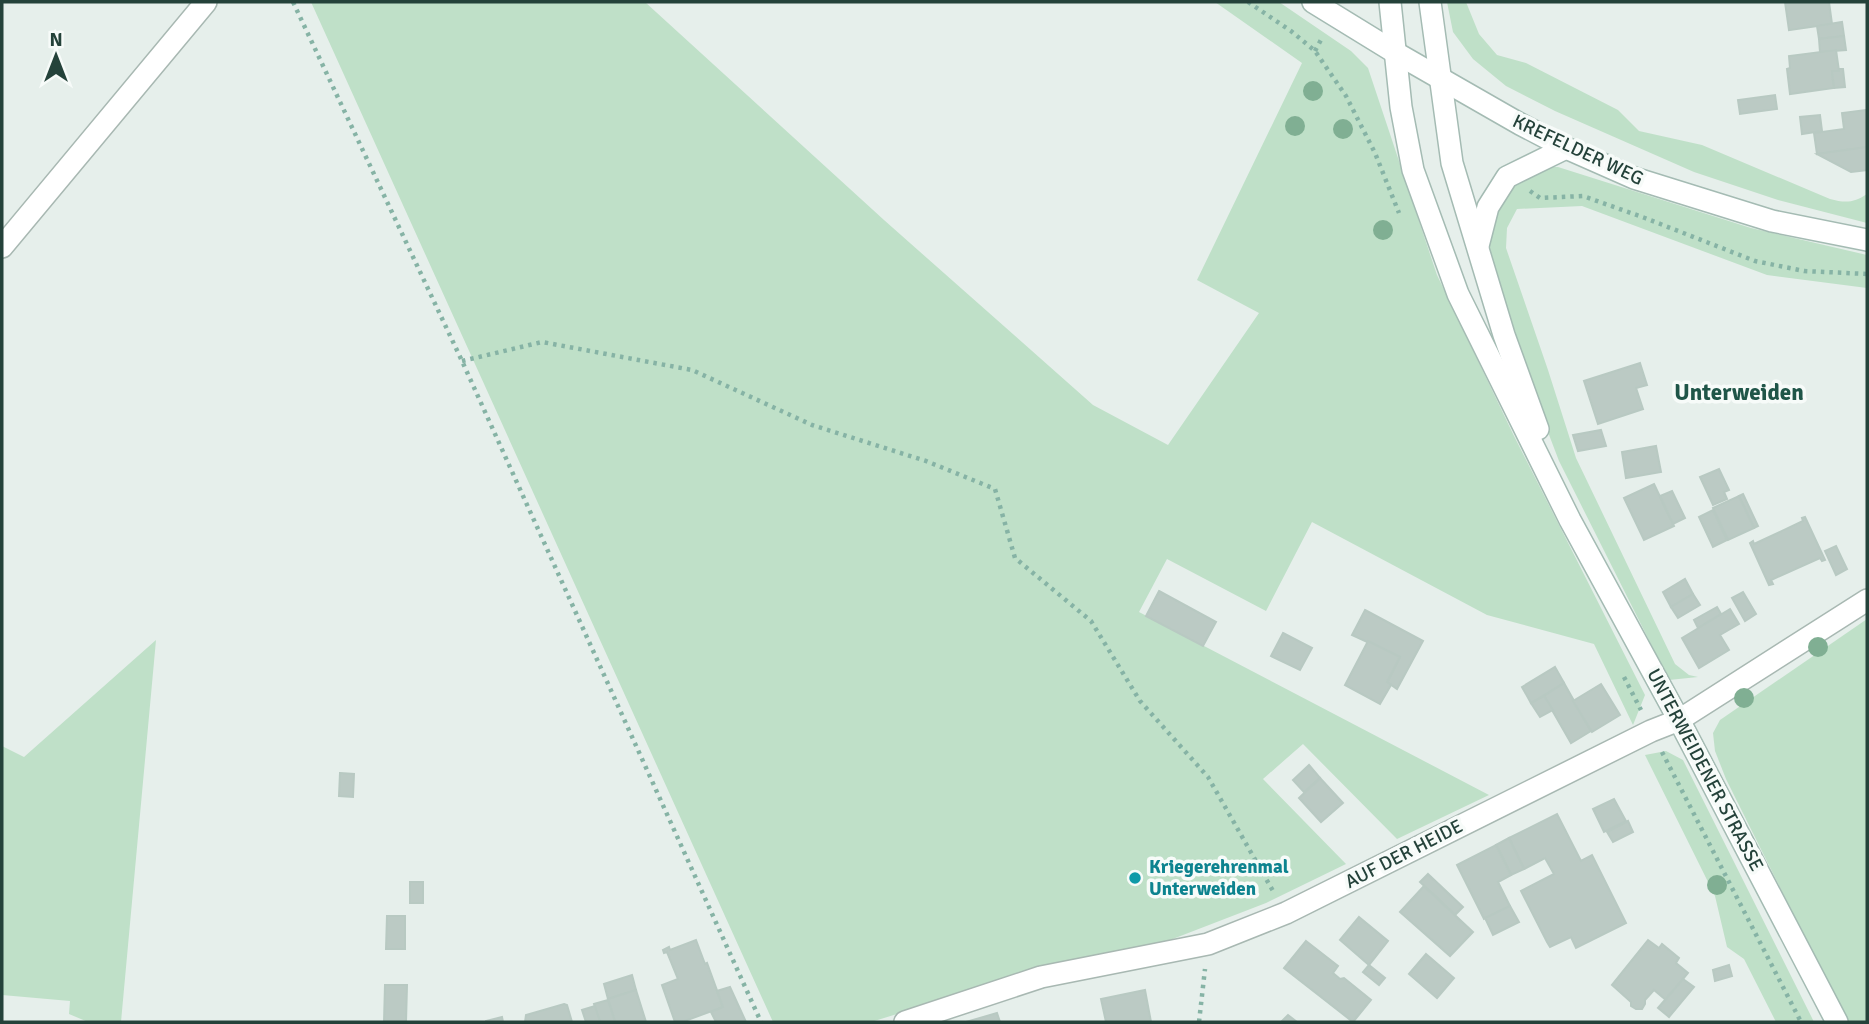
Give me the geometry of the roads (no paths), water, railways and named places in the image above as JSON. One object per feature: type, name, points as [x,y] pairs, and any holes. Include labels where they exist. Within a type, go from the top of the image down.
[{"type":"street","points":[[2,247],[206,2]]},
{"type":"street","name":"KREFELDER WEG","points":[[1313,2],[1520,124],[1634,178],[1772,221],[1867,240]]},
{"type":"street","name":"UNTERWEIDENER STRASSE","points":[[1390,2],[1401,107],[1413,170],[1458,294],[1570,520],[1679,720],[1837,1022]]},
{"type":"street","name":"UNTERWEIDENER STRASSE","points":[[1430,2],[1452,163],[1504,335],[1570,520]]},
{"type":"street","points":[[1478,246],[1488,207],[1507,177],[1566,148]]},
{"type":"street","name":"AUF DER HEIDE","points":[[905,1022],[1041,977],[1208,944],[1286,913],[1679,720],[1867,600]]},
{"type":"place","name":"Kriegerehrenmal Unterweiden","points":[[1135,878]]},
{"type":"district","name":"Unterweiden","points":[[1739,392]]}]
